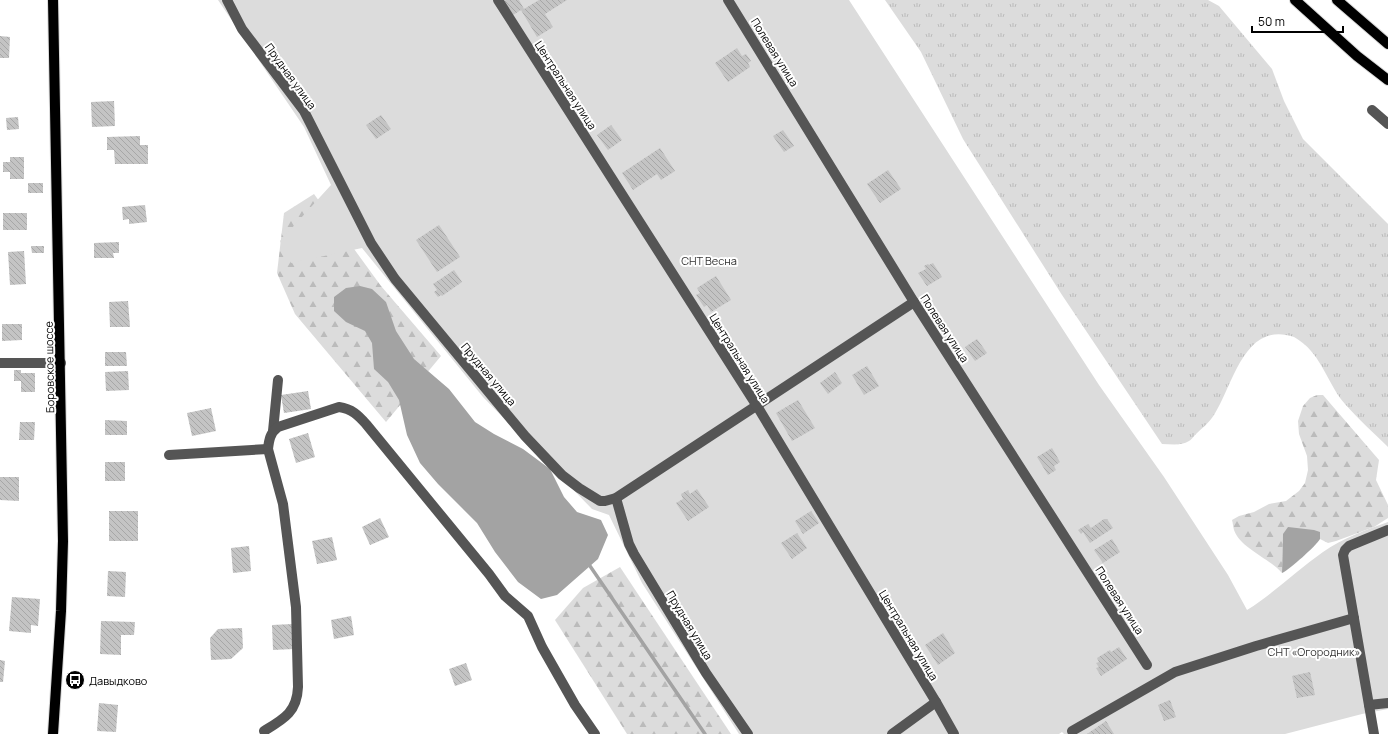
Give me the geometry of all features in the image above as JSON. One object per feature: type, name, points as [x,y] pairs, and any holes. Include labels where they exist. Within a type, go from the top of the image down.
[{"type":"main road","name":"Боровское шоссе","points":[[53,0],[61,364],[63,541],[60,630],[53,734]]},
{"type":"main road","points":[[1295,0],[1358,56],[1388,80]]},
{"type":"main road","points":[[1337,0],[1388,44]]},
{"type":"street","name":"Прудная улица","points":[[227,0],[242,29],[304,111],[371,243],[399,284],[525,436],[562,475],[600,501],[616,498],[629,544],[634,554],[706,673],[748,734]]},
{"type":"street","name":"Центральная улица","points":[[498,0],[757,406],[954,734]]},
{"type":"street","name":"Полевая улица","points":[[728,0],[914,302],[1147,665]]},
{"type":"street","points":[[1372,110],[1388,124]]},
{"type":"street","points":[[616,498],[914,302]]},
{"type":"street","points":[[0,363],[61,364]]},
{"type":"street","points":[[253,734],[267,733],[294,707],[298,696],[296,607],[283,504],[268,449],[273,431],[278,380]]},
{"type":"street","points":[[273,431],[283,425],[339,407],[345,408],[357,414],[474,556],[496,585],[528,616],[542,647],[575,705],[595,734]]},
{"type":"street","points":[[169,455],[268,449]]},
{"type":"street","points":[[1374,734],[1343,560],[1345,550],[1349,546],[1388,530]]},
{"type":"street","points":[[1072,731],[1175,672],[1256,646],[1354,618]]},
{"type":"street","points":[[892,734],[936,702]]},
{"type":"street","points":[[1369,705],[1388,703]]},
{"type":"green space","name":"СНТ Весна","points":[[218,0],[849,0],[1099,385],[1164,477],[1228,575],[1247,610],[1331,547],[1355,535],[1388,522],[1388,709],[1362,714],[1285,734],[1064,734],[1062,732],[1059,734],[739,734],[642,583],[609,515],[592,509],[483,397],[362,248],[291,263],[280,241],[331,185],[304,127]]},
{"type":"green space","points":[[885,0],[1208,0],[1219,6],[1272,69],[1284,101],[1303,139],[1388,224],[1388,447],[1339,397],[1311,350],[1294,337],[1277,334],[1263,338],[1252,347],[1242,359],[1221,403],[1208,423],[1186,443],[1162,444],[1062,295],[963,139],[921,52]]},
{"type":"green space","points":[[314,194],[381,286],[441,356],[386,422],[295,314],[277,273],[284,213]]},
{"type":"green space","points":[[1317,395],[1323,395],[1379,460],[1376,480],[1388,505],[1388,518],[1374,527],[1328,543],[1320,539],[1320,532],[1283,534],[1282,573],[1270,562],[1248,548],[1242,542],[1234,530],[1232,520],[1239,516],[1254,512],[1269,504],[1286,501],[1299,491],[1305,483],[1308,470],[1307,456],[1299,434],[1298,421],[1303,406],[1310,398]]},
{"type":"green space","points":[[620,567],[731,734],[627,734],[555,620],[583,588]]},
{"type":"shaded area","points":[[360,286],[372,289],[386,302],[396,331],[414,359],[449,389],[475,422],[523,449],[550,469],[564,497],[577,512],[601,520],[608,535],[598,559],[557,595],[541,599],[518,582],[495,552],[477,523],[438,484],[420,463],[407,435],[399,400],[388,382],[374,369],[372,343],[365,331],[346,322],[334,311],[334,297],[346,288]]},
{"type":"shaded area","points":[[1288,527],[1320,532],[1320,539],[1302,557],[1282,573],[1283,534]]},
{"type":"building","points":[[519,0],[524,9],[539,0],[567,0],[545,14],[553,27],[537,37],[521,10],[513,15],[504,1]]},
{"type":"building","points":[[0,36],[10,37],[9,58],[0,58]]},
{"type":"building","points":[[737,48],[742,56],[746,54],[751,61],[748,63],[750,67],[728,82],[715,63]]},
{"type":"building","points":[[114,101],[115,126],[92,127],[91,102]]},
{"type":"building","points":[[381,115],[391,129],[376,139],[366,125]]},
{"type":"building","points":[[18,117],[19,129],[7,130],[6,118]]},
{"type":"building","points":[[611,125],[622,140],[608,150],[597,135]]},
{"type":"building","points":[[783,130],[794,146],[784,152],[773,136]]},
{"type":"building","points":[[140,136],[140,145],[148,145],[148,164],[115,164],[114,150],[107,150],[107,137]]},
{"type":"building","points":[[660,148],[675,171],[661,180],[657,174],[633,190],[622,173]]},
{"type":"building","points":[[10,157],[24,157],[24,179],[10,179],[10,172],[3,172],[3,162],[10,162]]},
{"type":"building","points":[[888,170],[901,189],[880,203],[867,184]]},
{"type":"building","points":[[28,183],[43,183],[43,193],[28,193]]},
{"type":"building","points":[[145,205],[147,222],[129,224],[129,219],[123,220],[122,207]]},
{"type":"building","points":[[3,213],[27,213],[27,230],[3,230]]},
{"type":"building","points":[[439,225],[460,257],[437,272],[416,240]]},
{"type":"building","points":[[119,242],[119,253],[113,253],[114,258],[94,258],[94,243]]},
{"type":"building","points":[[31,246],[44,246],[44,253],[32,253]]},
{"type":"building","points":[[24,251],[26,284],[10,285],[8,252]]},
{"type":"building","points":[[933,263],[942,277],[927,286],[918,273],[926,269],[924,266]]},
{"type":"building","points":[[454,270],[462,282],[442,296],[441,295],[438,297],[434,292],[437,290],[433,284]]},
{"type":"building","points":[[716,276],[731,300],[711,312],[707,305],[704,307],[696,295],[700,293],[697,288]]},
{"type":"building","points":[[128,301],[130,327],[110,327],[109,302]]},
{"type":"building","points":[[2,324],[22,324],[22,340],[2,341]]},
{"type":"building","points":[[977,339],[987,353],[975,361],[965,347]]},
{"type":"building","points":[[105,352],[126,352],[127,366],[105,366]]},
{"type":"building","points":[[867,366],[879,386],[864,395],[852,375]]},
{"type":"building","points":[[14,370],[21,370],[21,373],[35,373],[35,392],[21,392],[21,381],[14,381]]},
{"type":"building","points":[[128,371],[129,390],[106,391],[105,372]]},
{"type":"building","points":[[835,372],[842,383],[828,394],[820,383]]},
{"type":"building","points":[[308,391],[311,409],[284,413],[281,395]]},
{"type":"building","points":[[798,400],[815,428],[792,441],[776,413]]},
{"type":"building","points":[[211,408],[216,431],[192,436],[187,413]]},
{"type":"building","points":[[105,420],[127,421],[127,435],[105,435]]},
{"type":"building","points":[[20,422],[35,422],[34,440],[19,440]]},
{"type":"building","points":[[308,433],[315,457],[296,463],[289,439]]},
{"type":"building","points":[[1052,448],[1060,462],[1054,466],[1056,470],[1048,475],[1037,457]]},
{"type":"building","points":[[105,462],[125,462],[125,481],[105,481]]},
{"type":"building","points":[[0,477],[19,477],[19,501],[0,500]]},
{"type":"building","points":[[697,489],[709,507],[688,521],[676,503],[683,499],[681,494],[688,490],[690,494]]},
{"type":"building","points":[[109,511],[138,511],[138,541],[109,541]]},
{"type":"building","points":[[811,511],[819,523],[803,534],[795,521]]},
{"type":"building","points":[[380,518],[389,537],[370,545],[362,527]]},
{"type":"building","points":[[1104,519],[1107,519],[1113,528],[1090,543],[1083,532],[1081,534],[1078,530],[1088,524],[1091,528]]},
{"type":"building","points":[[797,533],[807,548],[792,559],[781,543]]},
{"type":"building","points":[[332,537],[337,560],[317,564],[312,541]]},
{"type":"building","points":[[1112,539],[1120,552],[1103,563],[1094,550]]},
{"type":"building","points":[[249,546],[251,571],[233,573],[231,548]]},
{"type":"building","points":[[108,571],[126,572],[125,597],[107,596]]},
{"type":"building","points":[[12,597],[40,599],[38,626],[31,625],[31,633],[9,631]]},
{"type":"building","points":[[351,616],[354,635],[334,639],[331,620]]},
{"type":"building","points":[[101,621],[135,622],[134,635],[121,635],[121,655],[100,654]]},
{"type":"building","points":[[293,624],[294,649],[273,650],[272,625]]},
{"type":"building","points":[[242,628],[243,648],[231,659],[211,660],[210,638],[218,629]]},
{"type":"building","points":[[943,633],[955,653],[938,665],[925,645]]},
{"type":"building","points":[[1119,647],[1127,659],[1101,676],[1096,668],[1099,667],[1096,663],[1099,662],[1097,658],[1110,650],[1111,652]]},
{"type":"building","points":[[0,660],[5,661],[3,682],[0,682]]},
{"type":"building","points":[[466,663],[472,680],[455,686],[449,669]]},
{"type":"building","points":[[1310,672],[1315,695],[1297,698],[1292,676]]},
{"type":"building","points":[[1170,700],[1176,717],[1164,721],[1158,705]]},
{"type":"building","points":[[99,703],[118,705],[116,732],[97,731]]},
{"type":"building","points":[[1106,721],[1114,734],[1087,734]]},
{"type":"waterway","points":[[590,566],[705,734]]},
{"type":"place","name":"Давыдково","points":[[75,680]]},
{"type":"park label","name":"СНТ «Огородник»","points":[[1314,651]]}]
